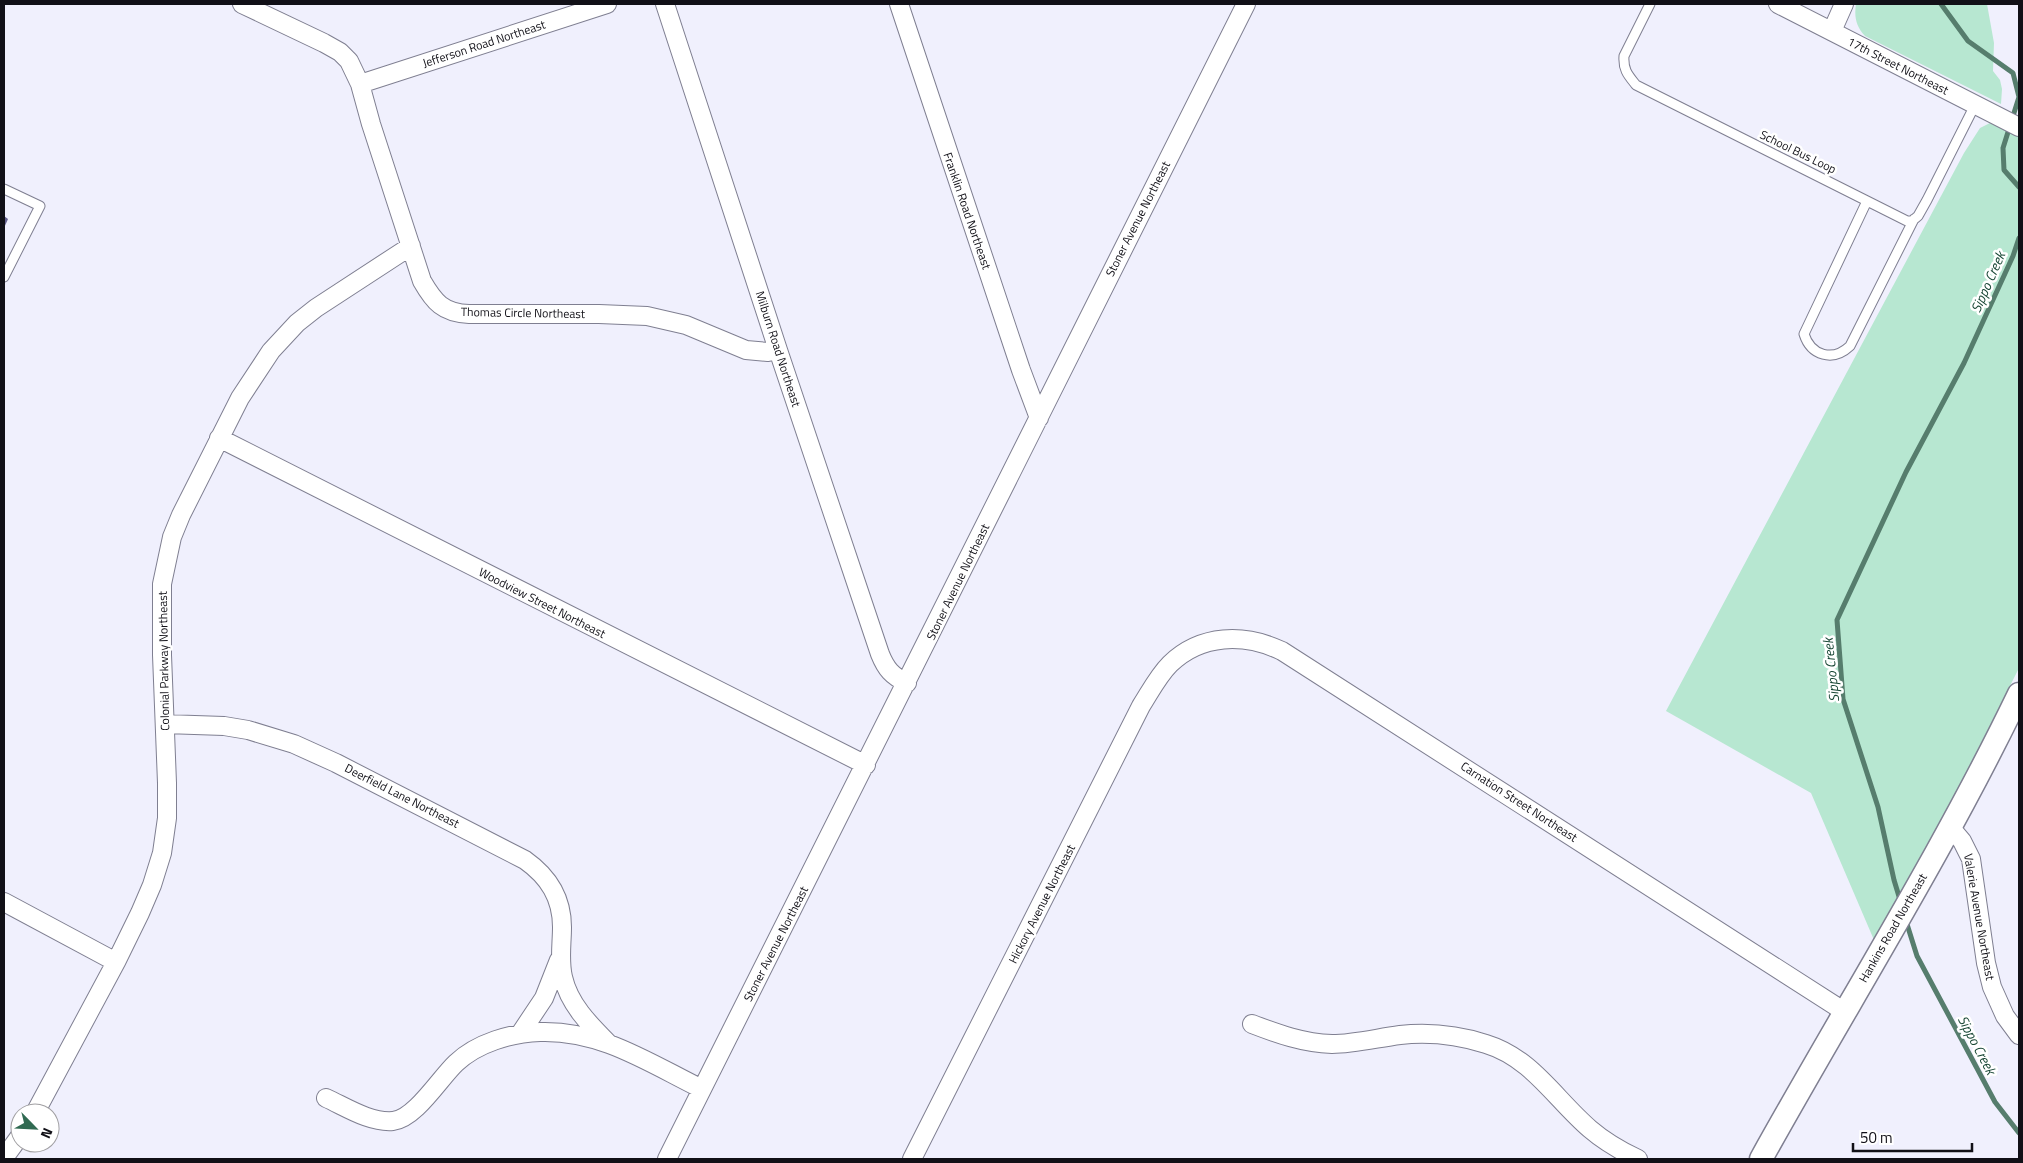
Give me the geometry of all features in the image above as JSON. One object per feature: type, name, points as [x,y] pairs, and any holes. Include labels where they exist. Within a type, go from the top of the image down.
[{"type":"street","name":"Thomas Circle Northeast","points":[[242,4],[324,42],[340,52],[349,62],[360,84],[371,124],[422,281],[431,296],[441,306],[457,313],[647,316],[686,325],[746,350],[764,352],[778,350]]},
{"type":"street","name":"Jefferson Road Northeast","points":[[360,84],[607,4]]},
{"type":"street","name":"Milburn Road Northeast","points":[[665,4],[880,654],[889,671],[907,684]]},
{"type":"street","name":"Franklin Road Northeast","points":[[899,4],[1018,361],[1039,418]]},
{"type":"street","name":"Stoner Avenue Northeast","points":[[668,1159],[1246,4]]},
{"type":"street","name":"17th Street Northeast","points":[[1778,4],[2019,127]]},
{"type":"street","points":[[1832,31],[1844,4]]},
{"type":"street","name":"Colonial Parkway Northeast","points":[[40,1103],[116,962],[152,885],[162,853],[167,818],[161,607],[166,560],[181,514],[219,438],[258,368],[284,336],[297,323],[336,292],[410,246]]},
{"type":"street","name":"Woodview Street Northeast","points":[[219,438],[866,765]]},
{"type":"street","name":"Carnation Street Northeast","points":[[1180,654],[1201,643],[1224,639],[1260,642],[1282,651],[1846,1012]]},
{"type":"street","name":"Hickory Avenue Northeast","points":[[912,1159],[1142,706],[1160,676],[1180,654]]},
{"type":"street","name":"Hankins Road Northeast","points":[[1761,1159],[1951,828],[1983,770],[2019,694]]},
{"type":"street","name":"Deerfield Lane Northeast","points":[[165,724],[224,726],[248,730],[294,744],[344,767],[520,857],[540,871],[554,890],[561,917],[560,958],[564,983],[572,1001],[586,1020],[608,1042]]},
{"type":"street","name":"Valerie Avenue Northeast","points":[[1951,828],[1962,841],[1970,859],[1986,963],[1992,987],[2005,1016],[2019,1035]]},
{"type":"street","points":[[4,902],[116,962]]},
{"type":"street","name":"Deerfield Lane Northeast","points":[[520,1034],[544,998],[560,958]]},
{"type":"street","points":[[1252,1024],[1287,1038],[1325,1043],[1426,1034],[1469,1039],[1489,1044],[1531,1069],[1591,1130],[1638,1159]]},
{"type":"street","name":"Deerfield Lane Northeast","points":[[520,1034],[540,1032],[562,1033],[608,1042],[702,1090]]},
{"type":"street","points":[[326,1098],[374,1119],[385,1121],[400,1120],[415,1108],[456,1063],[472,1050],[520,1034]]},
{"type":"lane","name":"School Bus Loop","points":[[1650,4],[1624,56],[1624,66],[1627,75],[1636,85],[1907,221],[1914,219]]},
{"type":"lane","points":[[1867,201],[1804,334],[1808,344],[1816,352],[1829,355],[1842,353],[1850,346],[1914,219],[1927,200],[1975,105]]},
{"type":"lane","points":[[4,189],[40,206],[4,277]]},
{"type":"green space","points":[[1856,4],[1987,4],[1994,43],[1993,71],[2000,80],[2002,89],[2001,104],[1865,36],[1856,21]]},
{"type":"green space","points":[[1990,123],[2019,136],[2019,668],[1943,819],[1874,940],[1811,793],[1666,711],[1964,153],[1980,128]]},
{"type":"building","points":[[4,216],[8,219],[4,228]]},
{"type":"waterway","name":"Sippo Creek","points":[[1941,4],[1968,41],[2013,73],[2019,97],[2003,148],[2004,170],[2019,187]]},
{"type":"waterway","name":"Sippo Creek","points":[[1901,903],[1878,807],[1843,699],[1837,620],[1906,472],[1964,363],[2013,256],[2019,238]]},
{"type":"waterway","name":"Sippo Creek","points":[[1906,921],[1917,956],[1995,1102],[2019,1133]]}]
